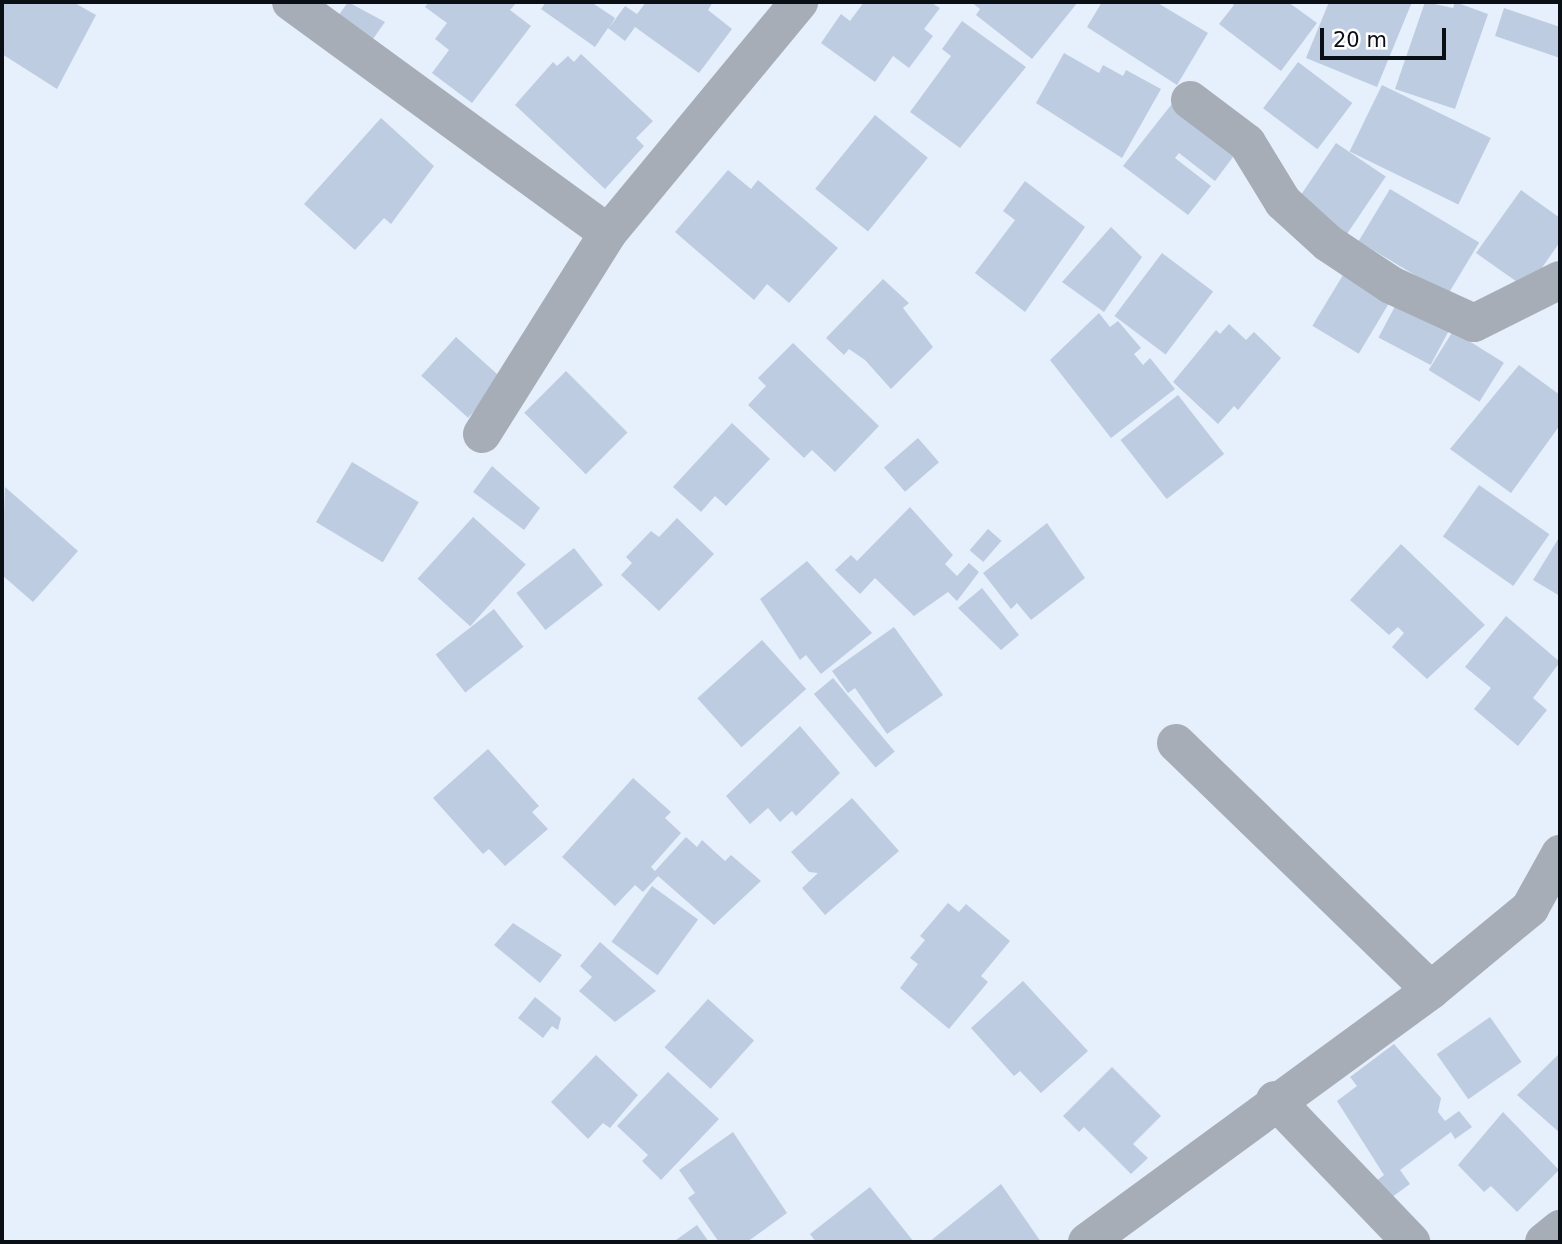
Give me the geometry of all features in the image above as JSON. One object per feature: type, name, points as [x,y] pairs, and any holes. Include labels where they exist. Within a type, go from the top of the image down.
[{"type":"street","points":[[290,2],[608,233]]},
{"type":"street","points":[[482,433],[608,233],[799,2]]},
{"type":"street","points":[[1190,100],[1247,143],[1283,202],[1328,243],[1391,285],[1474,323],[1560,280]]},
{"type":"street","points":[[1176,743],[1431,990]]},
{"type":"street","points":[[1087,1242],[1275,1100],[1431,990],[1530,908],[1560,854]]},
{"type":"street","points":[[1275,1100],[1411,1242]]},
{"type":"street","points":[[1544,1242],[1560,1229]]},
{"type":"building","points":[[2,2],[73,2],[96,15],[57,89],[2,54]]},
{"type":"building","points":[[348,2],[385,22],[368,46],[334,22]]},
{"type":"building","points":[[429,2],[517,2],[510,10],[531,26],[472,103],[432,73],[449,50],[435,39],[447,23],[425,7]]},
{"type":"building","points":[[546,2],[591,2],[615,18],[609,28],[625,6],[637,14],[646,2],[713,2],[708,10],[732,29],[699,73],[635,27],[625,41],[608,28],[595,47],[541,9]]},
{"type":"building","points":[[864,2],[930,2],[940,8],[924,29],[933,36],[909,68],[893,56],[875,82],[821,43],[841,14],[850,21]]},
{"type":"building","points":[[971,2],[1078,2],[1032,59],[976,15],[980,9]]},
{"type":"building","points":[[1102,2],[1156,2],[1208,33],[1177,85],[1087,27]]},
{"type":"building","points":[[1229,2],[1288,2],[1317,23],[1281,71],[1219,24],[1234,5]]},
{"type":"building","points":[[1329,2],[1412,2],[1377,87],[1306,58]]},
{"type":"building","points":[[1425,2],[1453,8],[1455,2],[1488,14],[1455,109],[1395,89]]},
{"type":"building","points":[[1504,8],[1560,27],[1560,58],[1495,36]]},
{"type":"building","points":[[962,21],[1026,67],[960,148],[910,112],[951,56],[942,49]]},
{"type":"building","points":[[1064,53],[1099,73],[1103,65],[1123,76],[1126,70],[1161,89],[1122,158],[1036,103]]},
{"type":"building","points":[[581,54],[653,121],[636,138],[644,146],[605,189],[515,105],[553,62],[557,66],[568,56],[574,62]]},
{"type":"building","points":[[1298,62],[1352,103],[1317,149],[1263,108]]},
{"type":"building","points":[[1382,85],[1491,138],[1458,205],[1350,152]]},
{"type":"building","points":[[1175,100],[1239,149],[1215,181],[1179,153],[1175,158],[1211,186],[1188,215],[1123,166]]},
{"type":"building","points":[[875,115],[928,158],[868,232],[815,189]]},
{"type":"building","points":[[381,118],[434,166],[391,224],[384,218],[355,250],[304,204]]},
{"type":"building","points":[[1336,143],[1386,177],[1347,235],[1297,201]]},
{"type":"building","points":[[728,170],[751,189],[758,180],[838,248],[789,303],[767,284],[754,300],[675,232]]},
{"type":"building","points":[[1025,181],[1085,227],[1025,312],[975,273],[1015,220],[1003,211]]},
{"type":"building","points":[[1390,189],[1479,243],[1448,295],[1359,241]]},
{"type":"building","points":[[1521,190],[1560,218],[1560,242],[1527,289],[1476,253]]},
{"type":"building","points":[[1111,227],[1142,257],[1104,312],[1062,282]]},
{"type":"building","points":[[1162,253],[1213,292],[1166,355],[1114,316]]},
{"type":"building","points":[[1349,265],[1395,293],[1359,354],[1312,326]]},
{"type":"building","points":[[883,279],[909,303],[903,308],[933,347],[891,389],[865,360],[849,349],[844,355],[826,338]]},
{"type":"building","points":[[1401,295],[1453,323],[1431,365],[1378,337]]},
{"type":"building","points":[[1099,313],[1110,327],[1118,321],[1141,348],[1134,354],[1143,365],[1150,358],[1175,389],[1111,438],[1050,360]]},
{"type":"building","points":[[1229,324],[1246,340],[1254,332],[1281,358],[1238,410],[1234,406],[1218,424],[1173,382],[1216,330],[1220,334]]},
{"type":"building","points":[[1453,331],[1504,363],[1480,402],[1429,370]]},
{"type":"building","points":[[456,337],[503,379],[468,418],[421,376]]},
{"type":"building","points":[[793,343],[879,426],[835,472],[812,450],[804,458],[748,405],[766,386],[758,378]]},
{"type":"building","points":[[1519,365],[1560,395],[1560,425],[1511,493],[1450,449]]},
{"type":"building","points":[[566,371],[628,433],[586,474],[524,413]]},
{"type":"building","points":[[1178,395],[1224,454],[1167,499],[1120,440]]},
{"type":"building","points":[[732,423],[770,459],[726,506],[715,496],[701,512],[673,487]]},
{"type":"building","points":[[918,438],[939,462],[905,492],[884,468]]},
{"type":"building","points":[[352,462],[419,502],[383,562],[316,522]]},
{"type":"building","points":[[492,466],[540,508],[524,530],[473,492]]},
{"type":"building","points":[[1479,485],[1549,534],[1513,586],[1443,537]]},
{"type":"building","points":[[5,487],[78,551],[33,602],[2,575]]},
{"type":"building","points":[[910,507],[953,555],[945,564],[957,576],[969,563],[979,572],[957,601],[948,592],[914,616],[875,578],[860,594],[835,570],[851,555],[857,561]]},
{"type":"building","points":[[473,517],[526,565],[470,626],[417,579]]},
{"type":"building","points":[[677,518],[714,554],[659,611],[621,575],[632,563],[626,557],[651,531],[659,537]]},
{"type":"building","points":[[1047,523],[1085,578],[1031,620],[1017,603],[1011,609],[983,573]]},
{"type":"building","points":[[988,529],[1002,541],[983,562],[970,550]]},
{"type":"building","points":[[1560,536],[1560,596],[1533,580]]},
{"type":"building","points":[[1401,544],[1485,625],[1427,679],[1392,647],[1404,633],[1398,627],[1389,635],[1350,600]]},
{"type":"building","points":[[574,548],[603,585],[545,630],[516,593]]},
{"type":"building","points":[[807,561],[872,633],[821,674],[806,655],[800,660],[760,599]]},
{"type":"building","points":[[982,588],[1019,635],[1001,650],[958,608]]},
{"type":"building","points":[[494,609],[524,647],[465,692],[436,655]]},
{"type":"building","points":[[1506,616],[1560,662],[1533,698],[1547,710],[1518,746],[1474,709],[1491,688],[1465,667]]},
{"type":"building","points":[[894,627],[943,695],[887,734],[855,688],[848,693],[832,671]]},
{"type":"building","points":[[762,640],[806,689],[742,747],[697,698]]},
{"type":"building","points":[[833,678],[895,752],[876,768],[814,694]]},
{"type":"building","points":[[800,726],[840,773],[796,816],[792,811],[780,822],[768,808],[750,824],[726,796]]},
{"type":"building","points":[[488,749],[539,806],[532,812],[548,829],[505,866],[489,849],[483,854],[433,798]]},
{"type":"building","points":[[633,778],[671,812],[665,818],[681,833],[651,867],[655,871],[686,837],[697,847],[702,840],[725,861],[731,855],[761,881],[714,925],[658,876],[643,892],[635,885],[615,906],[562,857]]},
{"type":"building","points":[[852,798],[899,851],[825,915],[802,888],[818,873],[809,872],[791,852]]},
{"type":"building","points":[[652,886],[698,920],[658,975],[611,942]]},
{"type":"building","points":[[948,903],[959,912],[966,904],[1010,941],[981,976],[988,982],[949,1029],[900,988],[918,964],[910,958],[925,940],[920,936]]},
{"type":"building","points":[[513,923],[562,955],[540,983],[494,945]]},
{"type":"building","points":[[600,942],[656,991],[615,1022],[579,991],[592,977],[580,966]]},
{"type":"building","points":[[1023,981],[1088,1051],[1041,1093],[1020,1071],[1014,1076],[971,1028]]},
{"type":"building","points":[[535,997],[561,1018],[558,1030],[552,1026],[543,1038],[518,1018]]},
{"type":"building","points":[[708,999],[754,1040],[711,1089],[665,1047]]},
{"type":"building","points":[[1490,1017],[1522,1062],[1468,1099],[1437,1054]]},
{"type":"building","points":[[1394,1044],[1441,1098],[1438,1112],[1445,1121],[1459,1111],[1472,1127],[1455,1139],[1451,1132],[1400,1170],[1410,1184],[1388,1200],[1375,1182],[1384,1175],[1337,1101],[1357,1086],[1350,1077]]},
{"type":"building","points":[[1560,1053],[1560,1133],[1517,1095]]},
{"type":"building","points":[[596,1055],[638,1095],[610,1128],[603,1123],[588,1139],[551,1102]]},
{"type":"building","points":[[1112,1067],[1161,1116],[1133,1144],[1148,1158],[1131,1174],[1084,1127],[1079,1132],[1063,1116]]},
{"type":"building","points":[[668,1072],[719,1119],[661,1180],[642,1161],[648,1155],[617,1126]]},
{"type":"building","points":[[1503,1112],[1559,1170],[1517,1212],[1491,1186],[1484,1192],[1458,1165]]},
{"type":"building","points":[[733,1132],[787,1213],[747,1242],[719,1242],[688,1198],[695,1193],[679,1170]]},
{"type":"building","points":[[1001,1184],[1041,1242],[929,1242]]},
{"type":"building","points":[[870,1187],[914,1242],[816,1242],[810,1234]]},
{"type":"building","points":[[697,1225],[709,1242],[676,1240]]}]
